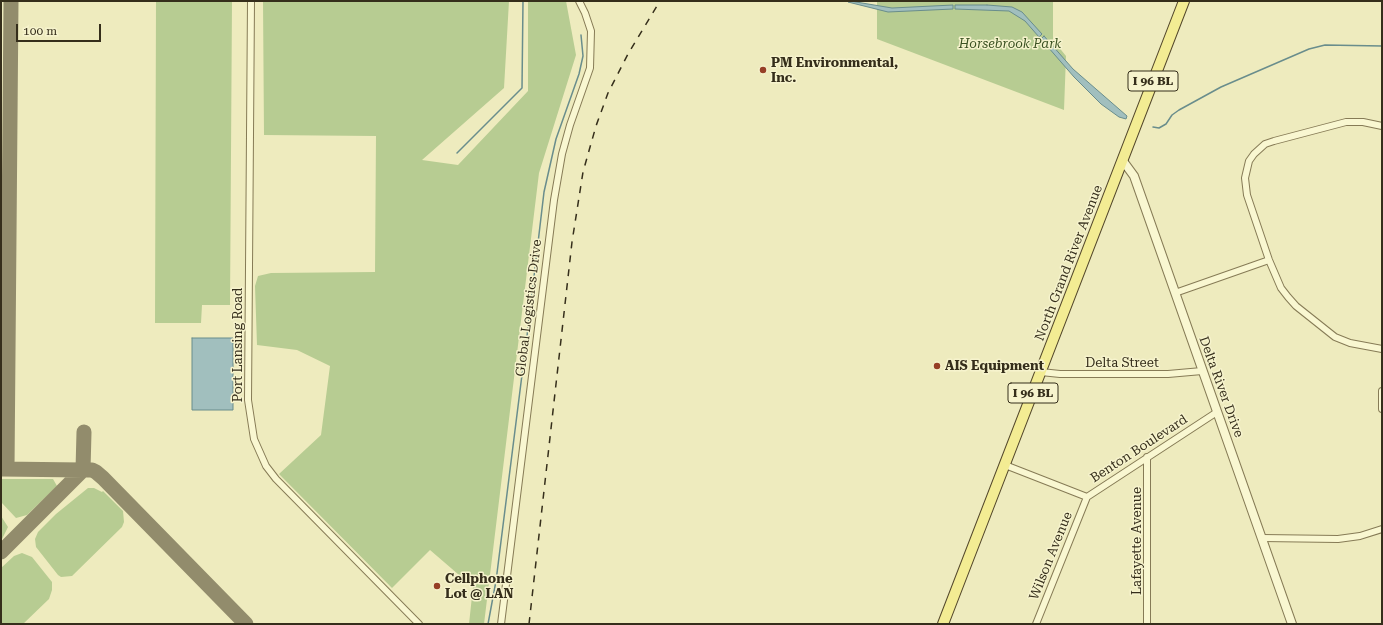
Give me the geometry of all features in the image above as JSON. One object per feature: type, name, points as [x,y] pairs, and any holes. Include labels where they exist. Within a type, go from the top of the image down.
[{"type":"main road","name":"North Grand River Avenue","points":[[943,624],[1184,1]]},
{"type":"street","name":"Port Lansing Road","points":[[251,1],[248,400],[254,439],[266,466],[276,479],[419,624]]},
{"type":"street","name":"Global Logistics Drive","points":[[501,624],[554,200],[562,154],[570,125],[590,68],[591,31],[579,1]]},
{"type":"street","points":[[1382,126],[1363,122],[1329,126],[1274,140],[1265,144],[1254,154],[1246,170],[1245,186],[1269,260],[1275,275],[1288,297],[1324,329],[1342,341],[1382,349]]},
{"type":"street","name":"Delta River Drive","points":[[1123,161],[1134,176],[1292,624]]},
{"type":"street","points":[[1175,293],[1269,260]]},
{"type":"street","name":"Delta Street","points":[[1041,372],[1060,374],[1168,374],[1202,371]]},
{"type":"street","points":[[1382,391],[1382,409]]},
{"type":"street","name":"Benton Boulevard","points":[[1005,465],[1087,497],[1217,412]]},
{"type":"street","name":"Lafayette Avenue","points":[[1147,457],[1147,624]]},
{"type":"street","name":"Wilson Avenue","points":[[1036,624],[1087,497]]},
{"type":"street","points":[[1262,538],[1338,539],[1360,536],[1382,529]]},
{"type":"green space","points":[[156,1],[232,1],[230,305],[202,305],[201,323],[155,323]]},
{"type":"green space","points":[[263,1],[509,1],[504,88],[422,160],[458,165],[528,91],[528,1],[566,1],[576,55],[539,173],[484,624],[469,624],[473,587],[430,550],[392,588],[279,474],[321,435],[330,366],[297,350],[257,345],[255,286],[258,276],[271,273],[375,272],[376,136],[264,135]]},
{"type":"green space","name":"Horsebrook Park","points":[[877,1],[1053,1],[1053,40],[1066,56],[1064,110],[877,39]]},
{"type":"green space","points":[[1,479],[53,479],[57,486],[27,515],[16,518],[1,502]]},
{"type":"green space","points":[[88,488],[103,491],[123,511],[124,522],[122,527],[72,576],[61,577],[36,547],[35,539],[38,532],[56,514]]},
{"type":"green space","points":[[1,516],[8,527],[1,541]]},
{"type":"green space","points":[[22,553],[32,557],[52,582],[52,590],[49,599],[23,624],[1,624],[1,568],[14,556]]},
{"type":"water","points":[[850,1],[892,8],[953,5],[953,9],[888,12],[848,2]]},
{"type":"water","points":[[955,5],[1012,7],[1022,12],[1042,34],[1039,37],[1025,21],[1009,11],[955,9]]},
{"type":"water","points":[[1044,36],[1073,69],[1127,116],[1126,119],[1119,117],[1101,104],[1074,77],[1041,39]]},
{"type":"water","points":[[192,338],[233,338],[233,410],[192,410]]},
{"type":"waterway","points":[[457,153],[522,88],[523,1]]},
{"type":"waterway","points":[[527,336],[544,192],[556,139],[579,74],[583,56],[581,35]]},
{"type":"waterway","points":[[1153,127],[1159,128],[1166,124],[1172,115],[1179,110],[1221,87],[1309,49],[1325,45],[1382,46]]},
{"type":"waterway","points":[[488,624],[496,581],[525,351]]},
{"type":"taxiway","points":[[7,469],[11,1]]},
{"type":"taxiway","points":[[1,469],[83,470],[84,432]]},
{"type":"taxiway","points":[[1,552],[83,470],[92,470],[103,478],[246,624]]},
{"type":"railway","points":[[529,624],[572,242],[583,172],[596,126],[608,93],[628,54],[660,1]]},
{"type":"place","name":"PM Environmental, Inc.","points":[[763,70]]},
{"type":"place","name":"AIS Equipment","points":[[937,366]]},
{"type":"place","name":"Cellphone Lot @ LAN","points":[[437,586]]}]
